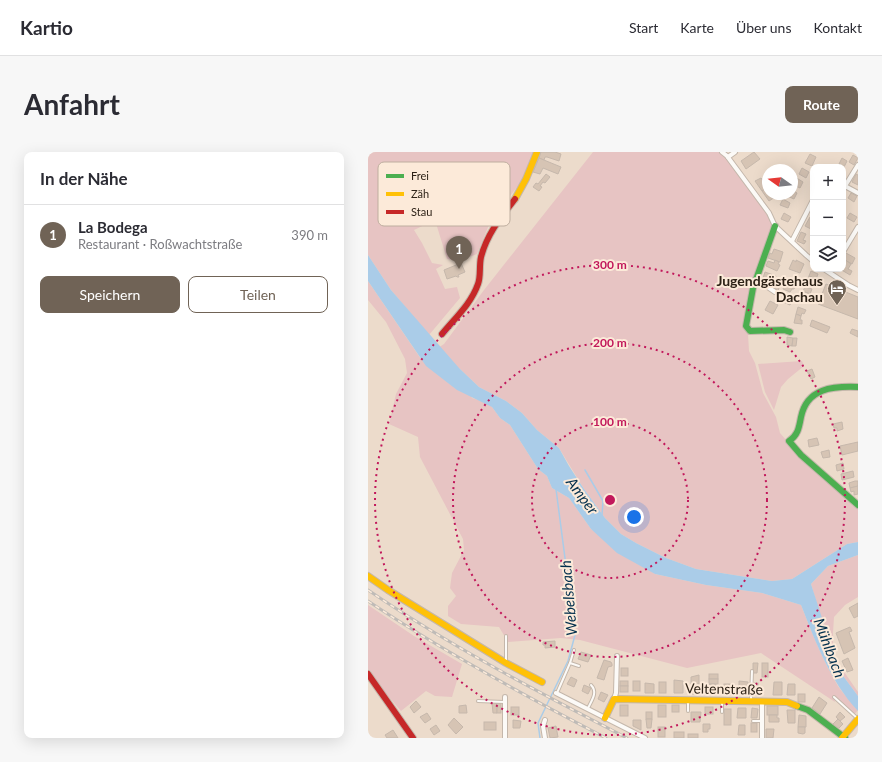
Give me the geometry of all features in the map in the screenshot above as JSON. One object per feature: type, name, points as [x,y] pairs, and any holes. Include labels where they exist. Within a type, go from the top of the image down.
[{"type":"street","points":[[510,204],[528,177],[537,152]]},
{"type":"street","points":[[722,152],[728,157],[769,213],[775,226],[792,240],[810,258]]},
{"type":"street","points":[[728,157],[734,152]]},
{"type":"street","points":[[846,182],[858,165]]},
{"type":"street","points":[[846,186],[858,193]]},
{"type":"street","points":[[792,240],[810,206]]},
{"type":"street","points":[[442,334],[477,287],[481,275],[480,264],[482,254],[494,226]]},
{"type":"street","points":[[775,226],[756,279],[746,317],[746,326],[748,330],[784,330],[790,332]]},
{"type":"street","points":[[846,247],[858,227]]},
{"type":"street","points":[[828,272],[858,290]]},
{"type":"street","points":[[756,279],[775,292]]},
{"type":"street","points":[[858,387],[836,387],[826,389],[815,394],[805,406],[799,433],[794,439],[789,441],[801,455],[858,505]]},
{"type":"street","points":[[368,576],[506,663],[542,682]]},
{"type":"street","points":[[605,718],[616,693],[617,656]]},
{"type":"street","points":[[368,674],[413,738]]},
{"type":"street","points":[[556,693],[645,738]]},
{"type":"street","points":[[505,699],[505,738]]},
{"type":"street","name":"Veltenstraße","points":[[614,699],[787,702],[808,710],[843,738]]},
{"type":"street","points":[[762,702],[762,738]]},
{"type":"street","points":[[843,738],[858,719]]},
{"type":"street","points":[[545,720],[543,726],[545,738]]},
{"type":"lane","points":[[506,636],[506,663]]},
{"type":"lane","points":[[556,693],[570,663],[574,650]]},
{"type":"lane","points":[[570,663],[578,666]]},
{"type":"lane","points":[[751,701],[752,671]]},
{"type":"lane","points":[[587,709],[595,693],[594,688],[591,685]]},
{"type":"lane","points":[[834,697],[858,719]]},
{"type":"lane","points":[[478,701],[505,699]]},
{"type":"lane","points":[[688,700],[688,711]]},
{"type":"lane","points":[[722,701],[722,712]]},
{"type":"lane","points":[[753,721],[762,721]]},
{"type":"shaded area","points":[[368,152],[534,152],[521,182],[510,196],[510,162],[378,162],[378,226],[422,226],[414,230],[432,263],[443,265],[436,269],[445,289],[457,287],[460,298],[429,335],[391,290],[368,255]]},
{"type":"shaded area","points":[[593,152],[722,152],[727,156],[775,226],[747,317],[749,351],[755,363],[763,393],[776,417],[780,433],[800,456],[853,506],[858,507],[858,542],[847,544],[792,579],[772,581],[696,569],[666,558],[621,534],[605,518],[584,489],[559,448],[537,430],[522,413],[506,401],[479,387],[459,368],[472,398],[485,402],[492,407],[500,418],[510,425],[538,469],[547,476],[552,488],[569,498],[591,529],[655,574],[706,585],[762,593],[801,605],[827,667],[840,689],[858,710],[854,715],[834,698],[835,702],[761,653],[687,668],[580,640],[561,638],[508,642],[499,627],[461,624],[448,616],[448,606],[456,596],[450,588],[452,573],[464,550],[463,539],[420,457],[418,437],[389,424],[396,394],[407,373],[405,359],[386,322],[368,300],[368,281],[421,359],[444,344],[484,290]]},
{"type":"shaded area","points":[[437,226],[489,226],[477,254],[459,261],[447,259]]},
{"type":"shaded area","points":[[802,361],[804,366],[781,387],[774,410],[765,392],[758,364]]},
{"type":"shaded area","points":[[858,555],[858,597],[845,605],[834,617],[833,653],[858,692],[858,696],[835,665],[811,584],[828,566]]},
{"type":"shaded area","points":[[368,605],[414,636],[462,664],[452,697],[435,696],[426,691],[401,711],[382,689],[368,669]]},
{"type":"water","name":"Amper","points":[[368,255],[391,290],[459,368],[479,387],[506,401],[522,413],[537,430],[559,448],[584,489],[605,518],[621,534],[636,543],[666,558],[696,569],[772,581],[792,579],[847,544],[858,542],[858,555],[828,566],[811,584],[822,618],[829,650],[835,665],[858,696],[858,711],[839,687],[825,661],[801,605],[762,593],[706,585],[655,574],[617,553],[591,529],[569,498],[552,488],[547,476],[538,469],[510,425],[500,418],[492,407],[457,390],[426,366],[368,281]]},
{"type":"building","points":[[541,152],[555,152],[561,154],[559,161],[547,157],[545,157],[544,160],[539,158]]},
{"type":"building","points":[[754,152],[760,159],[746,169],[741,161]]},
{"type":"building","points":[[810,154],[816,157],[813,164],[810,165],[805,163]]},
{"type":"building","points":[[853,155],[858,158],[854,165],[849,162]]},
{"type":"building","points":[[539,158],[561,167],[558,174],[543,168],[540,174],[533,172]]},
{"type":"building","points":[[842,158],[847,161],[846,164],[839,164]]},
{"type":"building","points":[[802,168],[809,172],[806,178],[799,174]]},
{"type":"building","points":[[546,174],[550,177],[545,183],[543,182],[539,191],[533,187],[536,183],[538,184]]},
{"type":"building","points":[[856,174],[858,175],[858,185],[852,182]]},
{"type":"building","points":[[761,178],[762,179],[762,191],[755,181]]},
{"type":"building","points":[[798,179],[803,182],[800,188],[798,187]]},
{"type":"building","points":[[851,193],[857,196],[854,202],[848,198]]},
{"type":"building","points":[[782,200],[790,203],[788,208],[780,205]]},
{"type":"building","points":[[784,213],[791,217],[788,222],[781,219]]},
{"type":"building","points":[[850,213],[857,217],[854,222],[847,218]]},
{"type":"building","points":[[810,217],[810,228],[805,226]]},
{"type":"building","points":[[801,232],[806,234],[803,240],[806,241],[804,244],[797,241]]},
{"type":"building","points":[[774,249],[783,252],[780,262],[768,258]]},
{"type":"building","points":[[846,253],[855,258],[852,264],[846,261]]},
{"type":"building","points":[[775,260],[779,262],[778,264],[780,265],[777,271],[766,266],[768,261],[774,263]]},
{"type":"building","points":[[793,260],[804,264],[800,273],[789,269]]},
{"type":"building","points":[[846,260],[851,264],[848,269],[852,271],[850,275],[845,272]]},
{"type":"building","points":[[461,263],[465,272],[458,275],[459,277],[456,276],[447,279],[444,270]]},
{"type":"building","points":[[765,272],[776,276],[773,282],[780,285],[778,291],[768,283],[769,280],[763,278]]},
{"type":"building","points":[[811,272],[818,274],[816,279],[809,276]]},
{"type":"building","points":[[809,276],[816,279],[814,284],[807,281]]},
{"type":"building","points":[[787,279],[797,282],[794,289],[790,292],[783,289]]},
{"type":"building","points":[[826,284],[858,297],[858,319],[818,304]]},
{"type":"building","points":[[805,287],[812,289],[810,294],[803,291]]},
{"type":"building","points":[[803,291],[810,294],[809,299],[801,296]]},
{"type":"building","points":[[784,295],[793,299],[790,305],[781,301]]},
{"type":"building","points":[[770,301],[778,305],[773,314],[765,310]]},
{"type":"building","points":[[798,307],[806,310],[801,316],[796,314]]},
{"type":"building","points":[[796,314],[801,316],[800,320],[802,320],[802,324],[794,323]]},
{"type":"building","points":[[812,320],[830,327],[827,333],[810,326]]},
{"type":"building","points":[[852,329],[858,331],[858,337],[850,333]]},
{"type":"building","points":[[787,337],[793,338],[792,346],[787,345]]},
{"type":"building","points":[[793,338],[797,338],[796,346],[792,346]]},
{"type":"building","points":[[812,369],[815,377],[811,379],[807,371]]},
{"type":"building","points":[[842,422],[843,429],[837,431],[837,428],[834,428],[833,424]]},
{"type":"building","points":[[817,438],[819,445],[809,447],[808,440]]},
{"type":"building","points":[[858,442],[858,451],[842,455],[840,446]]},
{"type":"building","points":[[829,450],[830,457],[823,458],[821,452]]},
{"type":"building","points":[[843,463],[844,469],[837,471],[836,465]]},
{"type":"building","points":[[853,471],[854,477],[842,480],[841,474]]},
{"type":"building","points":[[858,481],[858,486],[850,488],[849,483]]},
{"type":"building","points":[[858,486],[858,494],[854,495],[854,491],[851,492],[850,488]]},
{"type":"building","points":[[858,603],[858,616],[854,618],[849,608]]},
{"type":"building","points":[[850,627],[852,631],[849,632],[855,648],[844,654],[836,633]]},
{"type":"building","points":[[555,641],[555,647],[545,648],[545,645],[543,645],[543,642]]},
{"type":"building","points":[[581,652],[591,655],[588,662],[578,659]]},
{"type":"building","points":[[848,658],[853,670],[847,672],[842,661]]},
{"type":"building","points":[[604,660],[611,662],[612,666],[608,667],[604,680],[597,678]]},
{"type":"building","points":[[753,663],[758,663],[757,673],[753,673]]},
{"type":"building","points":[[762,663],[768,663],[768,677],[762,677]]},
{"type":"building","points":[[621,668],[628,668],[628,676],[621,676]]},
{"type":"building","points":[[709,674],[718,674],[718,679],[709,679]]},
{"type":"building","points":[[699,675],[699,684],[691,684],[691,677]]},
{"type":"building","points":[[571,677],[577,680],[574,687],[567,684]]},
{"type":"building","points":[[709,679],[718,679],[718,684],[709,684]]},
{"type":"building","points":[[674,680],[683,681],[683,693],[674,693]]},
{"type":"building","points":[[620,681],[628,681],[628,686],[620,686]]},
{"type":"building","points":[[633,681],[640,681],[640,691],[633,691]]},
{"type":"building","points":[[739,681],[748,682],[748,688],[739,688]]},
{"type":"building","points":[[659,682],[666,682],[666,693],[659,693]]},
{"type":"building","points":[[774,682],[782,682],[782,695],[773,695]]},
{"type":"building","points":[[645,683],[654,684],[654,693],[645,693]]},
{"type":"building","points":[[752,683],[758,683],[758,695],[752,695]]},
{"type":"building","points":[[709,684],[715,684],[718,693],[708,694]]},
{"type":"building","points":[[724,684],[732,684],[732,694],[724,694]]},
{"type":"building","points":[[788,684],[795,684],[795,695],[787,695]]},
{"type":"building","points":[[584,685],[591,688],[588,694],[582,691]]},
{"type":"building","points":[[620,686],[628,686],[628,692],[620,692]]},
{"type":"building","points":[[691,687],[700,687],[700,694],[690,694]]},
{"type":"building","points":[[739,688],[748,688],[748,694],[739,694]]},
{"type":"building","points":[[601,692],[608,695],[604,702],[598,699]]},
{"type":"building","points":[[798,694],[805,694],[805,702],[798,702]]},
{"type":"building","points":[[819,697],[827,703],[820,714],[812,708]]},
{"type":"building","points":[[416,701],[421,707],[414,713],[410,707]]},
{"type":"building","points":[[492,703],[497,703],[497,713],[493,713]]},
{"type":"building","points":[[497,703],[501,703],[501,713],[497,713]]},
{"type":"building","points":[[466,705],[467,713],[459,713],[459,706]]},
{"type":"building","points":[[620,705],[628,705],[628,716],[620,716]]},
{"type":"building","points":[[658,705],[666,705],[666,717],[658,717]]},
{"type":"building","points":[[672,705],[679,705],[679,712],[672,712]]},
{"type":"building","points":[[767,706],[778,706],[778,715],[767,715]]},
{"type":"building","points":[[511,707],[519,707],[519,715],[511,715]]},
{"type":"building","points":[[705,707],[713,707],[713,714],[705,714]]},
{"type":"building","points":[[738,708],[746,708],[746,718],[737,718]]},
{"type":"building","points":[[752,708],[758,709],[757,718],[751,718]]},
{"type":"building","points":[[724,709],[731,709],[731,725],[724,725]]},
{"type":"building","points":[[787,710],[795,710],[795,723],[788,723]]},
{"type":"building","points":[[646,712],[652,712],[652,719],[646,719]]},
{"type":"building","points":[[691,712],[701,712],[700,722],[691,722]]},
{"type":"building","points":[[840,712],[845,717],[840,721],[836,717]]},
{"type":"building","points":[[427,713],[431,719],[425,723],[420,717]]},
{"type":"building","points":[[769,715],[777,715],[779,722],[769,722]]},
{"type":"building","points":[[799,715],[806,716],[806,727],[798,727]]},
{"type":"building","points":[[454,718],[463,727],[456,734],[448,725]]},
{"type":"building","points":[[646,719],[652,719],[651,728],[647,728]]},
{"type":"building","points":[[838,719],[843,724],[838,729],[833,724]]},
{"type":"building","points":[[513,720],[521,721],[520,728],[513,728]]},
{"type":"building","points":[[633,720],[641,720],[641,730],[633,726]]},
{"type":"building","points":[[484,722],[496,722],[496,730],[484,730]]},
{"type":"building","points":[[751,723],[757,723],[757,732],[751,732]]},
{"type":"building","points":[[703,724],[710,724],[710,729],[708,729],[708,732],[703,732]]},
{"type":"building","points":[[436,725],[440,731],[434,735],[430,729]]},
{"type":"building","points":[[739,725],[745,725],[745,735],[738,735]]},
{"type":"building","points":[[556,726],[558,737],[550,738],[548,728]]},
{"type":"building","points":[[658,727],[665,727],[665,737],[658,737]]},
{"type":"building","points":[[798,727],[805,727],[805,733],[798,733]]},
{"type":"building","points":[[766,729],[774,729],[773,738],[766,738]]},
{"type":"building","points":[[393,730],[398,738],[387,738],[385,735]]},
{"type":"building","points":[[674,732],[684,732],[684,738],[674,738]]},
{"type":"building","points":[[688,734],[698,734],[698,738],[688,738]]},
{"type":"waterway","name":"Amper","points":[[585,470],[603,501],[602,515]]},
{"type":"waterway","name":"Webelsbach","points":[[540,738],[538,723],[568,661],[575,635],[556,489]]},
{"type":"railway","points":[[368,590],[399,611],[463,649],[528,686],[627,738]]},
{"type":"railway","points":[[368,601],[485,673],[606,738]]},
{"type":"traffic: fast","points":[[775,226],[753,288],[746,326],[750,331],[784,330],[790,332]]},
{"type":"traffic: fast","points":[[858,387],[831,388],[815,394],[804,407],[798,431],[789,441],[801,455],[858,505]]},
{"type":"traffic: fast","points":[[797,706],[808,710],[845,738]]},
{"type":"traffic: slow","points":[[515,199],[526,179],[537,152]]},
{"type":"traffic: slow","points":[[368,576],[506,663],[542,682]]},
{"type":"traffic: slow","points":[[605,718],[614,699],[787,702],[797,706]]},
{"type":"traffic: slow","points":[[842,738],[858,719]]},
{"type":"traffic: jam","points":[[510,206],[515,199]]},
{"type":"traffic: jam","points":[[442,334],[462,310],[475,291],[479,281],[481,257],[495,226]]},
{"type":"traffic: jam","points":[[368,674],[413,738]]},
{"type":"place","name":"La Bodega","points":[[459,269]]},
{"type":"place","name":"Jugendgästehaus Dachau","points":[[837,306]]},
{"type":"water label","name":"Mühlbach","points":[[829,648]]}]
